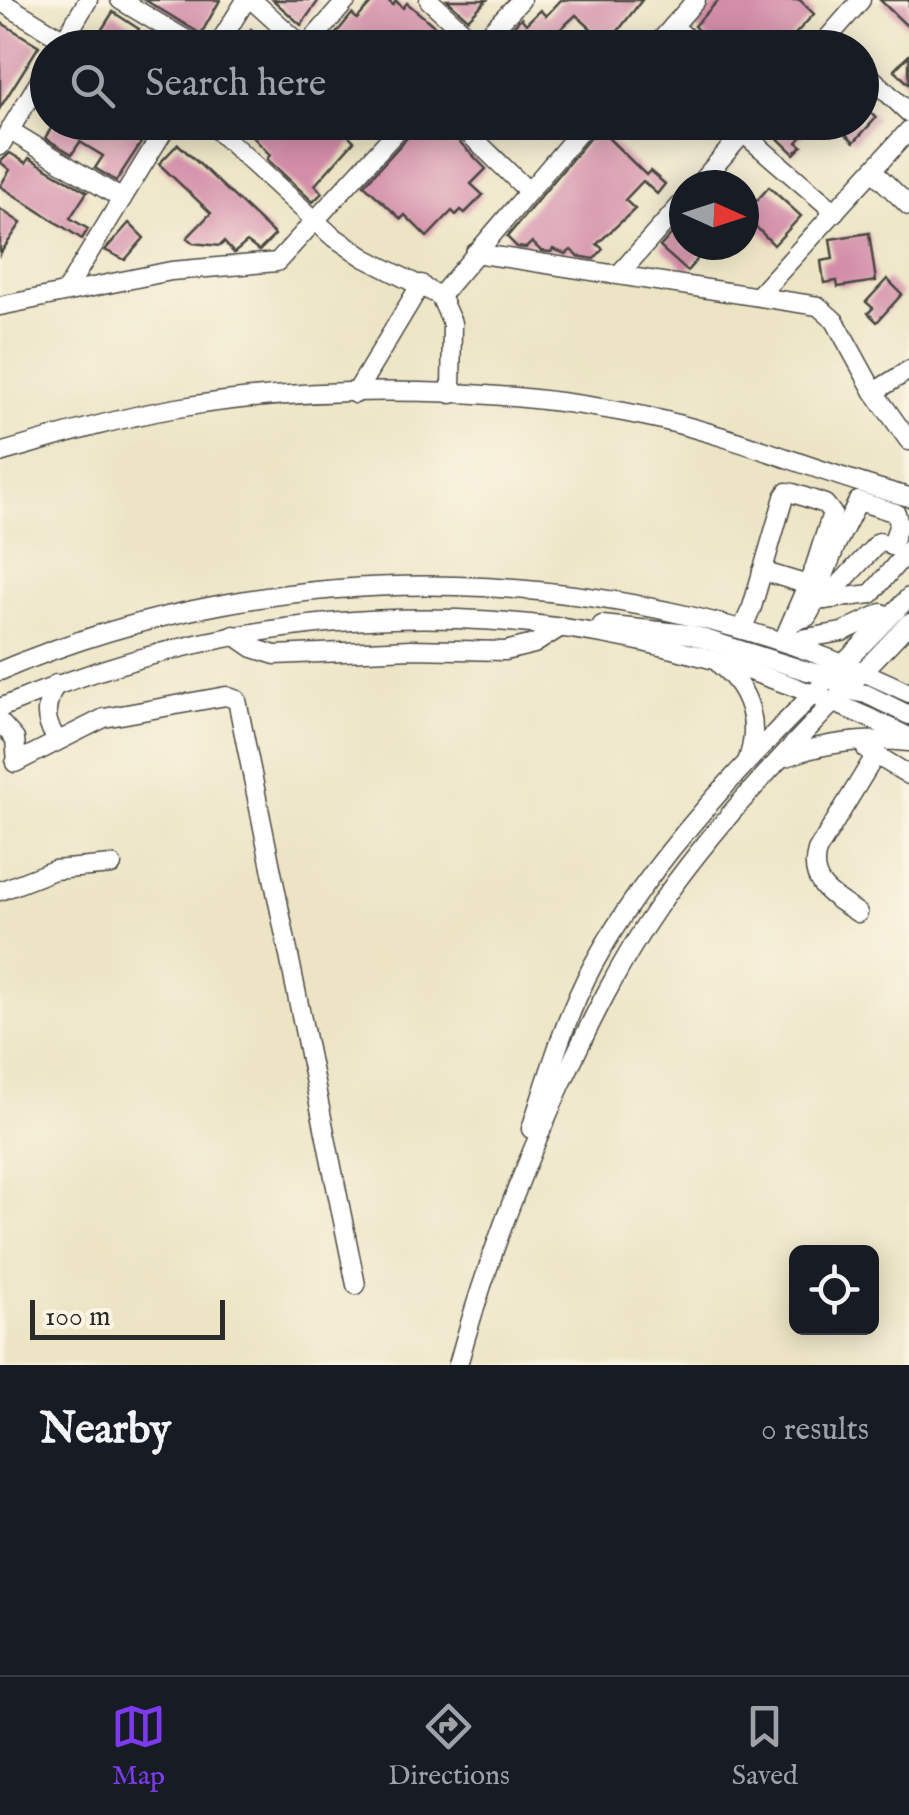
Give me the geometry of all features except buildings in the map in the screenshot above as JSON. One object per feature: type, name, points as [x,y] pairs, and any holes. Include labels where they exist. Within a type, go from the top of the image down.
[{"type":"street","points":[[70,30],[88,0]]},
{"type":"street","points":[[120,0],[170,30]]},
{"type":"street","points":[[228,30],[249,0],[283,30]]},
{"type":"street","points":[[320,30],[347,0]]},
{"type":"street","points":[[429,0],[460,30]]},
{"type":"street","points":[[492,30],[521,0]]},
{"type":"street","points":[[670,30],[696,0]]},
{"type":"street","points":[[839,30],[861,0]]},
{"type":"street","points":[[0,1],[41,30]]},
{"type":"street","points":[[673,26],[678,30]]},
{"type":"street","points":[[879,85],[909,113]]},
{"type":"street","points":[[30,97],[5,138],[122,199]]},
{"type":"street","points":[[758,296],[909,130]]},
{"type":"street","points":[[65,292],[158,140]]},
{"type":"street","points":[[227,140],[314,222],[366,258],[440,296],[452,322],[451,394]]},
{"type":"street","points":[[0,306],[183,269],[276,262],[383,140]]},
{"type":"street","points":[[475,140],[528,191]]},
{"type":"street","points":[[440,296],[572,140]]},
{"type":"street","points":[[711,170],[737,140]]},
{"type":"street","points":[[760,140],[835,212]]},
{"type":"street","points":[[872,171],[909,206]]},
{"type":"street","points":[[620,273],[669,217]]},
{"type":"street","points":[[475,253],[810,304],[830,315],[874,392],[909,441]]},
{"type":"street","points":[[355,394],[420,284]]},
{"type":"street","points":[[874,392],[909,370]]},
{"type":"street","points":[[0,454],[106,424],[242,399],[451,394],[526,398],[618,411],[707,432],[909,497]]},
{"type":"street","points":[[742,628],[794,462]]},
{"type":"street","points":[[787,492],[896,547]]},
{"type":"street","points":[[762,571],[815,589],[870,594],[896,547],[896,513],[861,500],[841,517],[815,589],[807,617],[792,622],[784,642]]},
{"type":"street","points":[[768,551],[775,545],[789,508],[797,506],[818,513],[824,521],[813,555],[815,589]]},
{"type":"street","points":[[815,589],[841,517]]},
{"type":"street","points":[[815,589],[896,547]]},
{"type":"street","points":[[0,671],[88,638],[177,613],[264,597],[335,590],[439,588],[541,593],[642,606],[742,628],[784,642],[844,678],[864,672],[909,693]]},
{"type":"street","points":[[784,642],[852,630],[909,597]]},
{"type":"street","points":[[458,1365],[560,1040],[592,967],[663,861],[744,767],[909,597]]},
{"type":"street","points":[[0,708],[128,660],[234,635],[383,618],[472,619],[560,627],[645,642],[814,693],[866,694],[909,715]]},
{"type":"street","points":[[504,1220],[567,1072],[624,959],[677,880],[781,758],[909,623]]},
{"type":"street","points":[[234,635],[252,648],[275,655],[411,649],[505,651],[534,644],[560,627],[611,625],[676,632],[836,670]]},
{"type":"street","points":[[711,659],[737,681],[750,708],[754,734],[744,767]]},
{"type":"street","points":[[56,684],[46,712],[49,727],[58,740]]},
{"type":"street","points":[[840,695],[909,740]]},
{"type":"street","points":[[0,722],[15,739],[16,763],[114,716],[226,696],[237,700],[356,1285]]},
{"type":"street","points":[[781,758],[853,740],[909,740]]},
{"type":"street","points":[[853,740],[909,774]]},
{"type":"street","points":[[858,913],[824,889],[816,878],[814,857],[875,756]]},
{"type":"street","points":[[0,891],[54,870],[112,865]]}]
